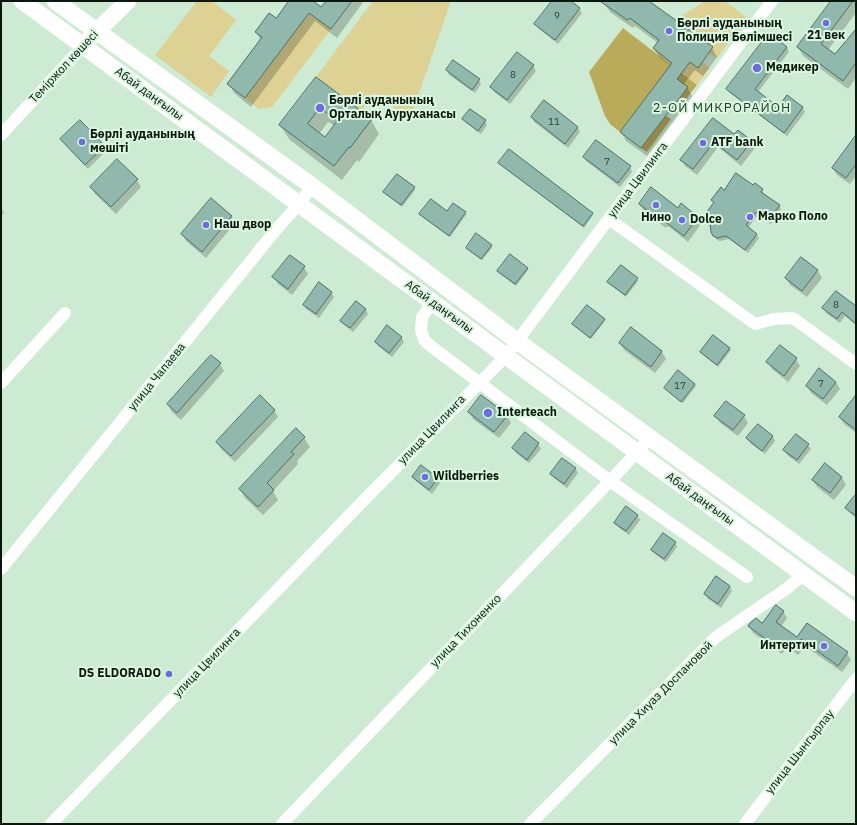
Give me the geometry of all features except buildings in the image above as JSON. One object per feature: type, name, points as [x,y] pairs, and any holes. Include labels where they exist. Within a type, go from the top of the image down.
[{"type":"street","name":"Абай даңғылы","points":[[22,1],[856,613]]},
{"type":"street","name":"Абай даңғылы","points":[[55,1],[312,186],[517,341],[856,588]]},
{"type":"street","name":"Теміржол көшесі","points":[[1,135],[83,46],[128,1]]},
{"type":"street","name":"улица Цвилинга","points":[[52,824],[366,498],[506,356],[772,1]]},
{"type":"street","name":"улица Чапаева","points":[[1,569],[275,231],[299,204],[312,186]]},
{"type":"street","points":[[609,219],[755,324],[774,319],[794,318],[856,364]]},
{"type":"street","points":[[432,303],[422,317],[421,330],[424,340],[432,347],[610,481],[747,578]]},
{"type":"street","points":[[1,383],[65,313]]},
{"type":"street","name":"улица Тихоненко","points":[[282,824],[650,438]]},
{"type":"street","name":"улица Хиуаз Доспановой","points":[[530,824],[716,637],[786,589],[803,575]]},
{"type":"street","name":"улица Шынгырлау","points":[[745,824],[856,679]]},
{"type":"shaded area","points":[[197,1],[212,1],[236,20],[209,56],[229,71],[211,97],[155,55]]},
{"type":"shaded area","points":[[373,1],[451,1],[410,119],[375,93],[361,111],[316,77]]},
{"type":"shaded area","points":[[705,1],[725,1],[747,18],[717,58],[709,53],[713,47],[675,20]]},
{"type":"shaded area","points":[[309,13],[331,29],[272,107],[259,109],[245,98]]},
{"type":"shaded area","points":[[623,28],[697,85],[682,104],[677,101],[687,87],[666,71],[620,132],[610,124],[605,116],[589,72]]},
{"type":"shaded area","points":[[653,48],[683,70],[690,62],[702,62],[710,68],[697,85],[651,50]]},
{"type":"shaded area","points":[[666,116],[671,119],[647,152],[641,148]]},
{"type":"place","name":"21 век","points":[[826,23]]},
{"type":"place","name":"Бөрлі ауданының Полиция Бөлімшесі","points":[[669,31]]},
{"type":"place","name":"Медикер","points":[[757,68]]},
{"type":"place","name":"Бөрлі ауданының Орталық Ауруханасы","points":[[320,108]]},
{"type":"place","name":"Бөрлі ауданының мешіті","points":[[82,142]]},
{"type":"place","name":"ATF bank","points":[[703,143]]},
{"type":"place","name":"Нино","points":[[656,205]]},
{"type":"place","name":"Марко Поло","points":[[750,217]]},
{"type":"place","name":"Dolce","points":[[682,220]]},
{"type":"place","name":"Наш двор","points":[[206,225]]},
{"type":"place","name":"Interteach","points":[[488,413]]},
{"type":"place","name":"Wildberries","points":[[425,477]]},
{"type":"place","name":"Интертич","points":[[824,646]]},
{"type":"place","name":"DS ELDORADO","points":[[169,674]]},
{"type":"district","name":"2-ОЙ МИКРОРАЙОН","points":[[722,108]]}]
